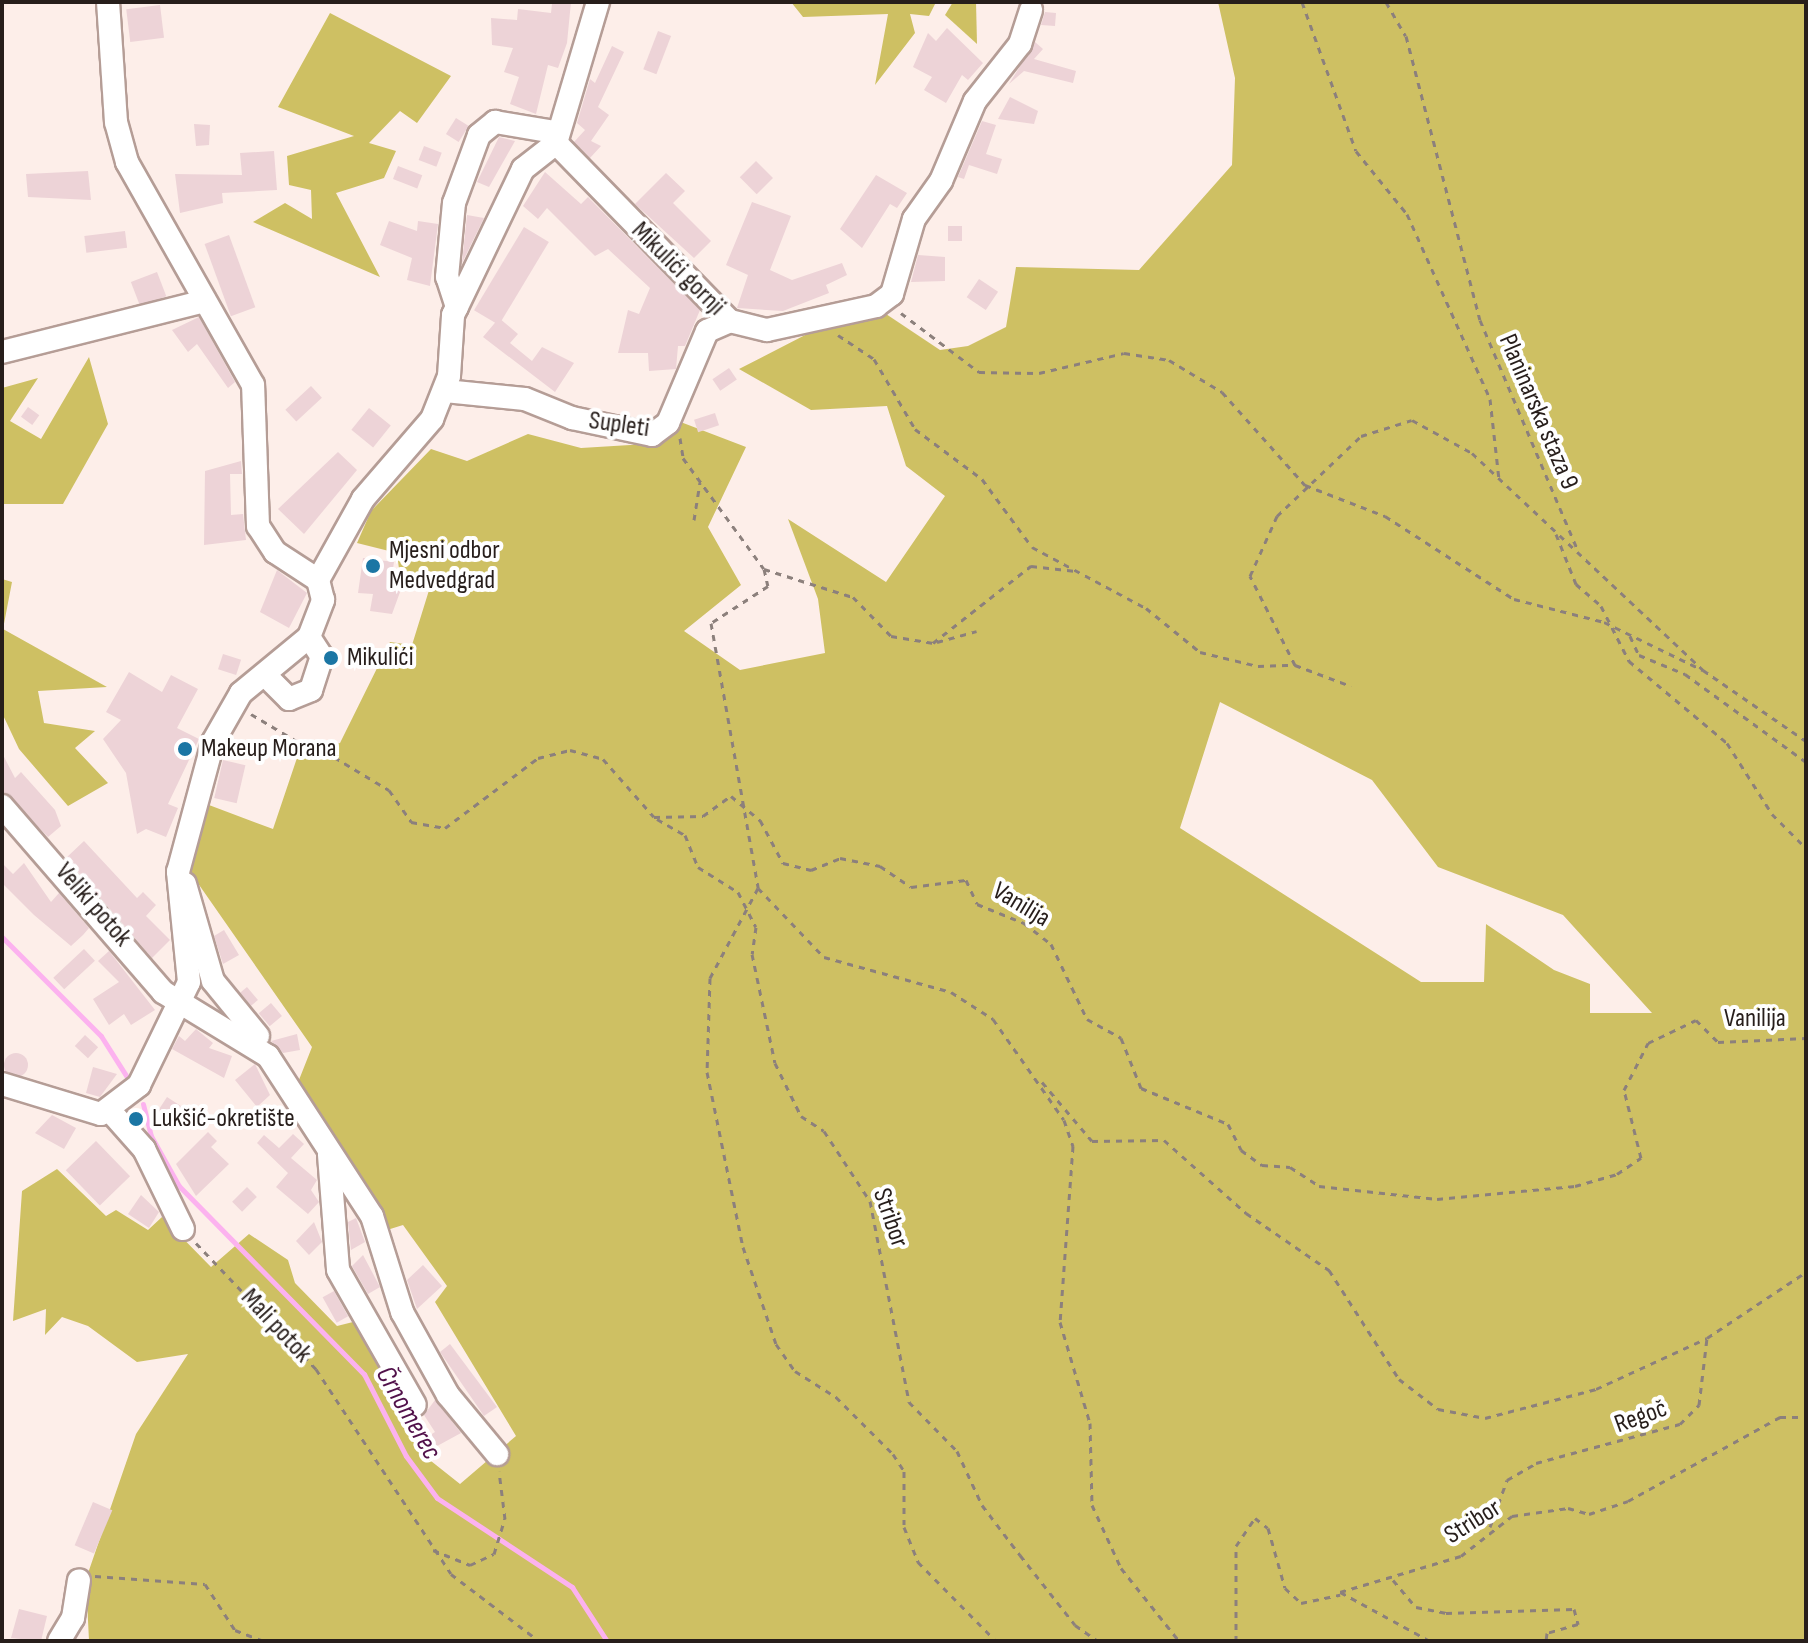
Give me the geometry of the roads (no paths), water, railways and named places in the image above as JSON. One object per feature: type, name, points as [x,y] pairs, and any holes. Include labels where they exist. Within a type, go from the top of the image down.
[{"type":"street","points":[[108,2],[121,147],[139,191],[253,385],[258,526],[275,552],[318,580]]},
{"type":"street","points":[[111,1112],[139,1085],[184,1001],[190,969],[178,872],[213,742],[234,702],[309,637],[323,600],[318,580],[351,515],[432,419],[445,391],[457,307],[523,169],[555,138],[598,2]]},
{"type":"street","name":"Mikulići gornji","points":[[555,138],[730,321],[767,330],[822,318],[885,301],[899,283],[914,219],[941,181],[975,101],[1020,44],[1031,10]]},
{"type":"street","points":[[457,307],[447,265],[454,203],[479,135],[495,122],[555,138]]},
{"type":"street","points":[[2,352],[205,301]]},
{"type":"street","name":"Supleti","points":[[445,391],[525,399],[643,434],[668,423],[707,331],[730,321]]},
{"type":"street","points":[[259,679],[289,699],[311,690],[322,657],[309,637]]},
{"type":"street","name":"Veliki potok","points":[[2,806],[163,992],[184,1001]]},
{"type":"street","points":[[178,872],[194,898],[213,981],[268,1056],[372,1216],[397,1299],[448,1395],[497,1454]]},
{"type":"street","points":[[184,1001],[268,1056]]},
{"type":"street","points":[[2,1084],[111,1112],[144,1149],[183,1229]]},
{"type":"street","points":[[329,1154],[338,1270],[415,1405]]},
{"type":"street","points":[[59,1641],[73,1618],[79,1580]]},
{"type":"waterway","name":"Črnomerec","points":[[2,937],[101,1036],[127,1077]]},
{"type":"waterway","name":"Črnomerec","points":[[143,1104],[151,1136],[179,1186],[364,1374],[406,1456],[437,1498],[572,1587],[607,1641]]},
{"type":"place","name":"Mjesni odbor Medvedgrad","points":[[373,566]]},
{"type":"place","name":"Mikulići","points":[[331,658]]},
{"type":"place","name":"Makeup Morana","points":[[185,749]]},
{"type":"place","name":"Lukšić-okretište","points":[[136,1119]]}]
